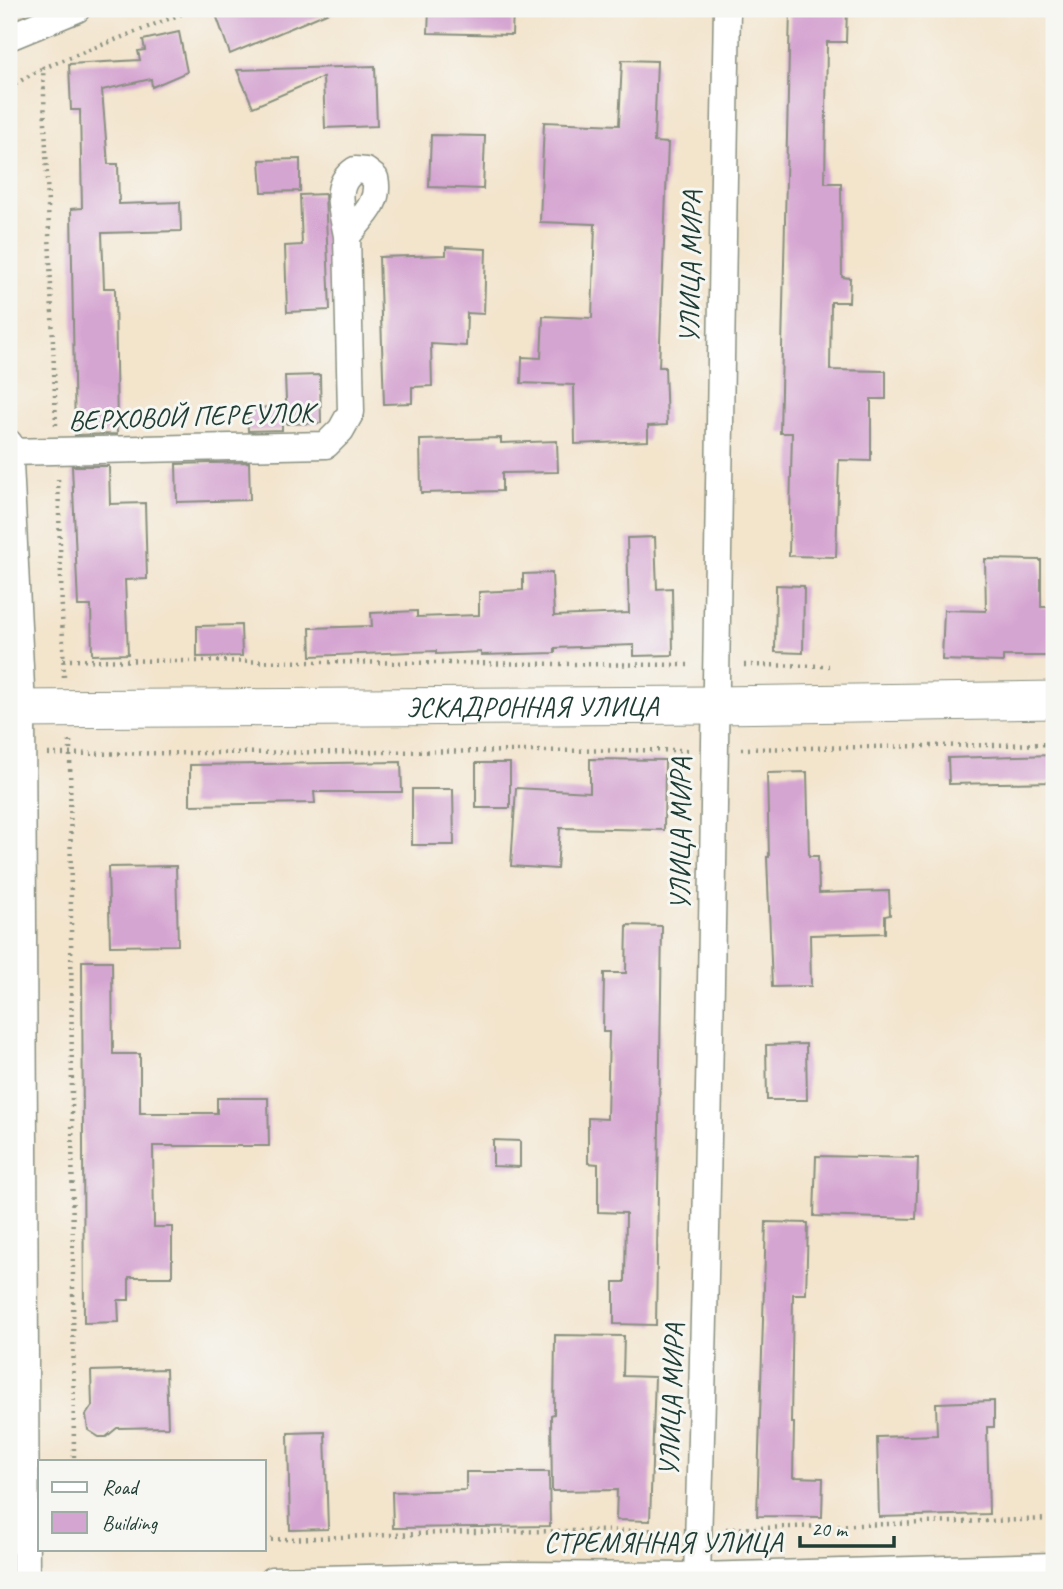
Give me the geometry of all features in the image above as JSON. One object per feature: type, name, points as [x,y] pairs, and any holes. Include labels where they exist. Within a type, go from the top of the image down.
[{"type":"street","points":[[9,37],[77,9]]},
{"type":"street","name":"УЛИЦА МИРА","points":[[697,1576],[710,1153],[714,665],[727,9]]},
{"type":"street","name":"ВЕРХОВОЙ ПЕРЕУЛОК","points":[[9,452],[326,445],[341,430],[351,412],[347,236]]},
{"type":"street","points":[[9,443],[15,708],[22,754],[26,1580]]},
{"type":"street","name":"ЭСКАДРОННАЯ УЛИЦА","points":[[15,708],[714,705],[1054,700]]},
{"type":"street","name":"СТРЕМЯННАЯ УЛИЦА","points":[[272,1580],[697,1576],[1054,1566]]},
{"type":"path","points":[[9,87],[43,68]]},
{"type":"path","points":[[62,660],[832,666]]},
{"type":"path","points":[[22,754],[713,750],[1054,744]]},
{"type":"path","points":[[266,1540],[467,1532],[698,1530],[1054,1519]]},
{"type":"building","points":[[214,9],[336,9],[230,54]]},
{"type":"building","points":[[429,9],[513,9],[512,35],[428,33]]},
{"type":"building","points":[[790,9],[847,9],[846,42],[827,42],[825,183],[841,183],[842,277],[850,278],[849,302],[831,302],[830,370],[886,371],[886,399],[871,399],[871,461],[839,460],[836,557],[789,556],[792,433],[780,433]]},
{"type":"building","points":[[179,32],[187,72],[152,87],[151,79],[102,90],[108,164],[118,164],[119,204],[180,202],[181,231],[102,233],[104,288],[115,288],[117,434],[75,435],[71,209],[82,208],[80,110],[71,110],[69,64],[140,60],[138,51],[145,50],[143,40]]},
{"type":"building","points":[[622,60],[657,61],[654,142],[668,143],[659,367],[665,367],[667,425],[648,426],[648,441],[575,444],[574,385],[521,383],[522,357],[541,358],[543,316],[592,318],[595,224],[540,222],[544,122],[619,125]]},
{"type":"building","points":[[375,66],[377,126],[325,128],[323,77],[253,107],[237,70]]},
{"type":"building","points":[[431,135],[485,136],[483,189],[429,187]]},
{"type":"building","points":[[300,159],[300,191],[262,192],[260,160]]},
{"type":"building","points":[[325,194],[330,310],[287,312],[285,246],[302,245],[300,195]]},
{"type":"building","points":[[446,247],[486,249],[484,314],[467,313],[466,346],[431,344],[432,386],[412,387],[412,403],[384,404],[379,257],[446,255]]},
{"type":"building","points":[[320,375],[321,423],[287,424],[285,376]]},
{"type":"building","points":[[282,407],[282,430],[248,431],[247,408]]},
{"type":"building","points":[[501,438],[501,443],[557,441],[558,472],[502,473],[502,491],[421,493],[420,440]]},
{"type":"building","points":[[249,462],[250,500],[177,502],[176,464]]},
{"type":"building","points":[[72,466],[109,466],[110,504],[145,503],[147,579],[125,580],[128,654],[92,655],[91,606],[78,606]]},
{"type":"building","points":[[655,537],[657,589],[672,588],[673,655],[634,656],[634,645],[555,648],[555,653],[481,655],[481,652],[436,654],[436,651],[311,656],[310,628],[372,626],[371,613],[417,611],[417,617],[479,615],[479,592],[523,590],[523,574],[552,573],[554,616],[629,613],[627,538]]},
{"type":"building","points":[[985,559],[1041,560],[1041,607],[1054,607],[1054,656],[1003,656],[1003,662],[942,660],[944,610],[986,611]]},
{"type":"building","points":[[776,585],[804,586],[803,653],[775,652]]},
{"type":"building","points":[[241,625],[242,656],[197,657],[197,626]]},
{"type":"building","points":[[1054,755],[1054,782],[949,784],[948,758]]},
{"type":"building","points":[[590,759],[665,760],[664,830],[560,828],[557,869],[511,866],[516,788],[590,792]]},
{"type":"building","points":[[401,762],[402,792],[314,792],[315,803],[190,805],[190,765]]},
{"type":"building","points":[[476,763],[510,763],[510,808],[476,808]]},
{"type":"building","points":[[807,772],[809,856],[818,856],[819,893],[889,891],[890,915],[885,916],[885,933],[810,935],[811,986],[772,987],[767,773]]},
{"type":"building","points":[[412,789],[453,789],[454,845],[412,845]]},
{"type":"building","points":[[176,866],[178,945],[110,946],[108,867]]},
{"type":"building","points":[[627,925],[662,926],[656,1325],[614,1324],[614,1282],[625,1282],[626,1213],[598,1212],[598,1164],[588,1163],[588,1118],[607,1119],[609,1032],[603,1032],[604,973],[626,973]]},
{"type":"building","points":[[82,961],[112,961],[113,1054],[140,1054],[140,1113],[217,1113],[217,1098],[268,1098],[269,1146],[153,1146],[154,1227],[172,1227],[172,1277],[129,1277],[129,1300],[118,1300],[119,1322],[84,1323]]},
{"type":"building","points":[[806,1044],[807,1100],[767,1100],[766,1045]]},
{"type":"building","points":[[493,1140],[520,1141],[520,1167],[493,1166]]},
{"type":"building","points":[[816,1156],[918,1158],[916,1219],[814,1216]]},
{"type":"building","points":[[766,1222],[808,1223],[806,1294],[793,1294],[793,1477],[823,1478],[822,1517],[757,1516]]},
{"type":"building","points":[[555,1335],[624,1336],[623,1376],[655,1377],[650,1521],[616,1520],[617,1490],[552,1491],[551,1415],[554,1414]]},
{"type":"building","points":[[166,1369],[168,1427],[117,1428],[106,1437],[99,1437],[88,1430],[86,1415],[92,1406],[91,1371]]},
{"type":"building","points":[[994,1401],[994,1427],[987,1427],[989,1514],[879,1517],[877,1437],[937,1435],[936,1403]]},
{"type":"building","points":[[325,1432],[328,1529],[290,1530],[288,1433]]},
{"type":"building","points":[[466,1472],[549,1472],[550,1526],[393,1528],[392,1492],[466,1490]]}]
